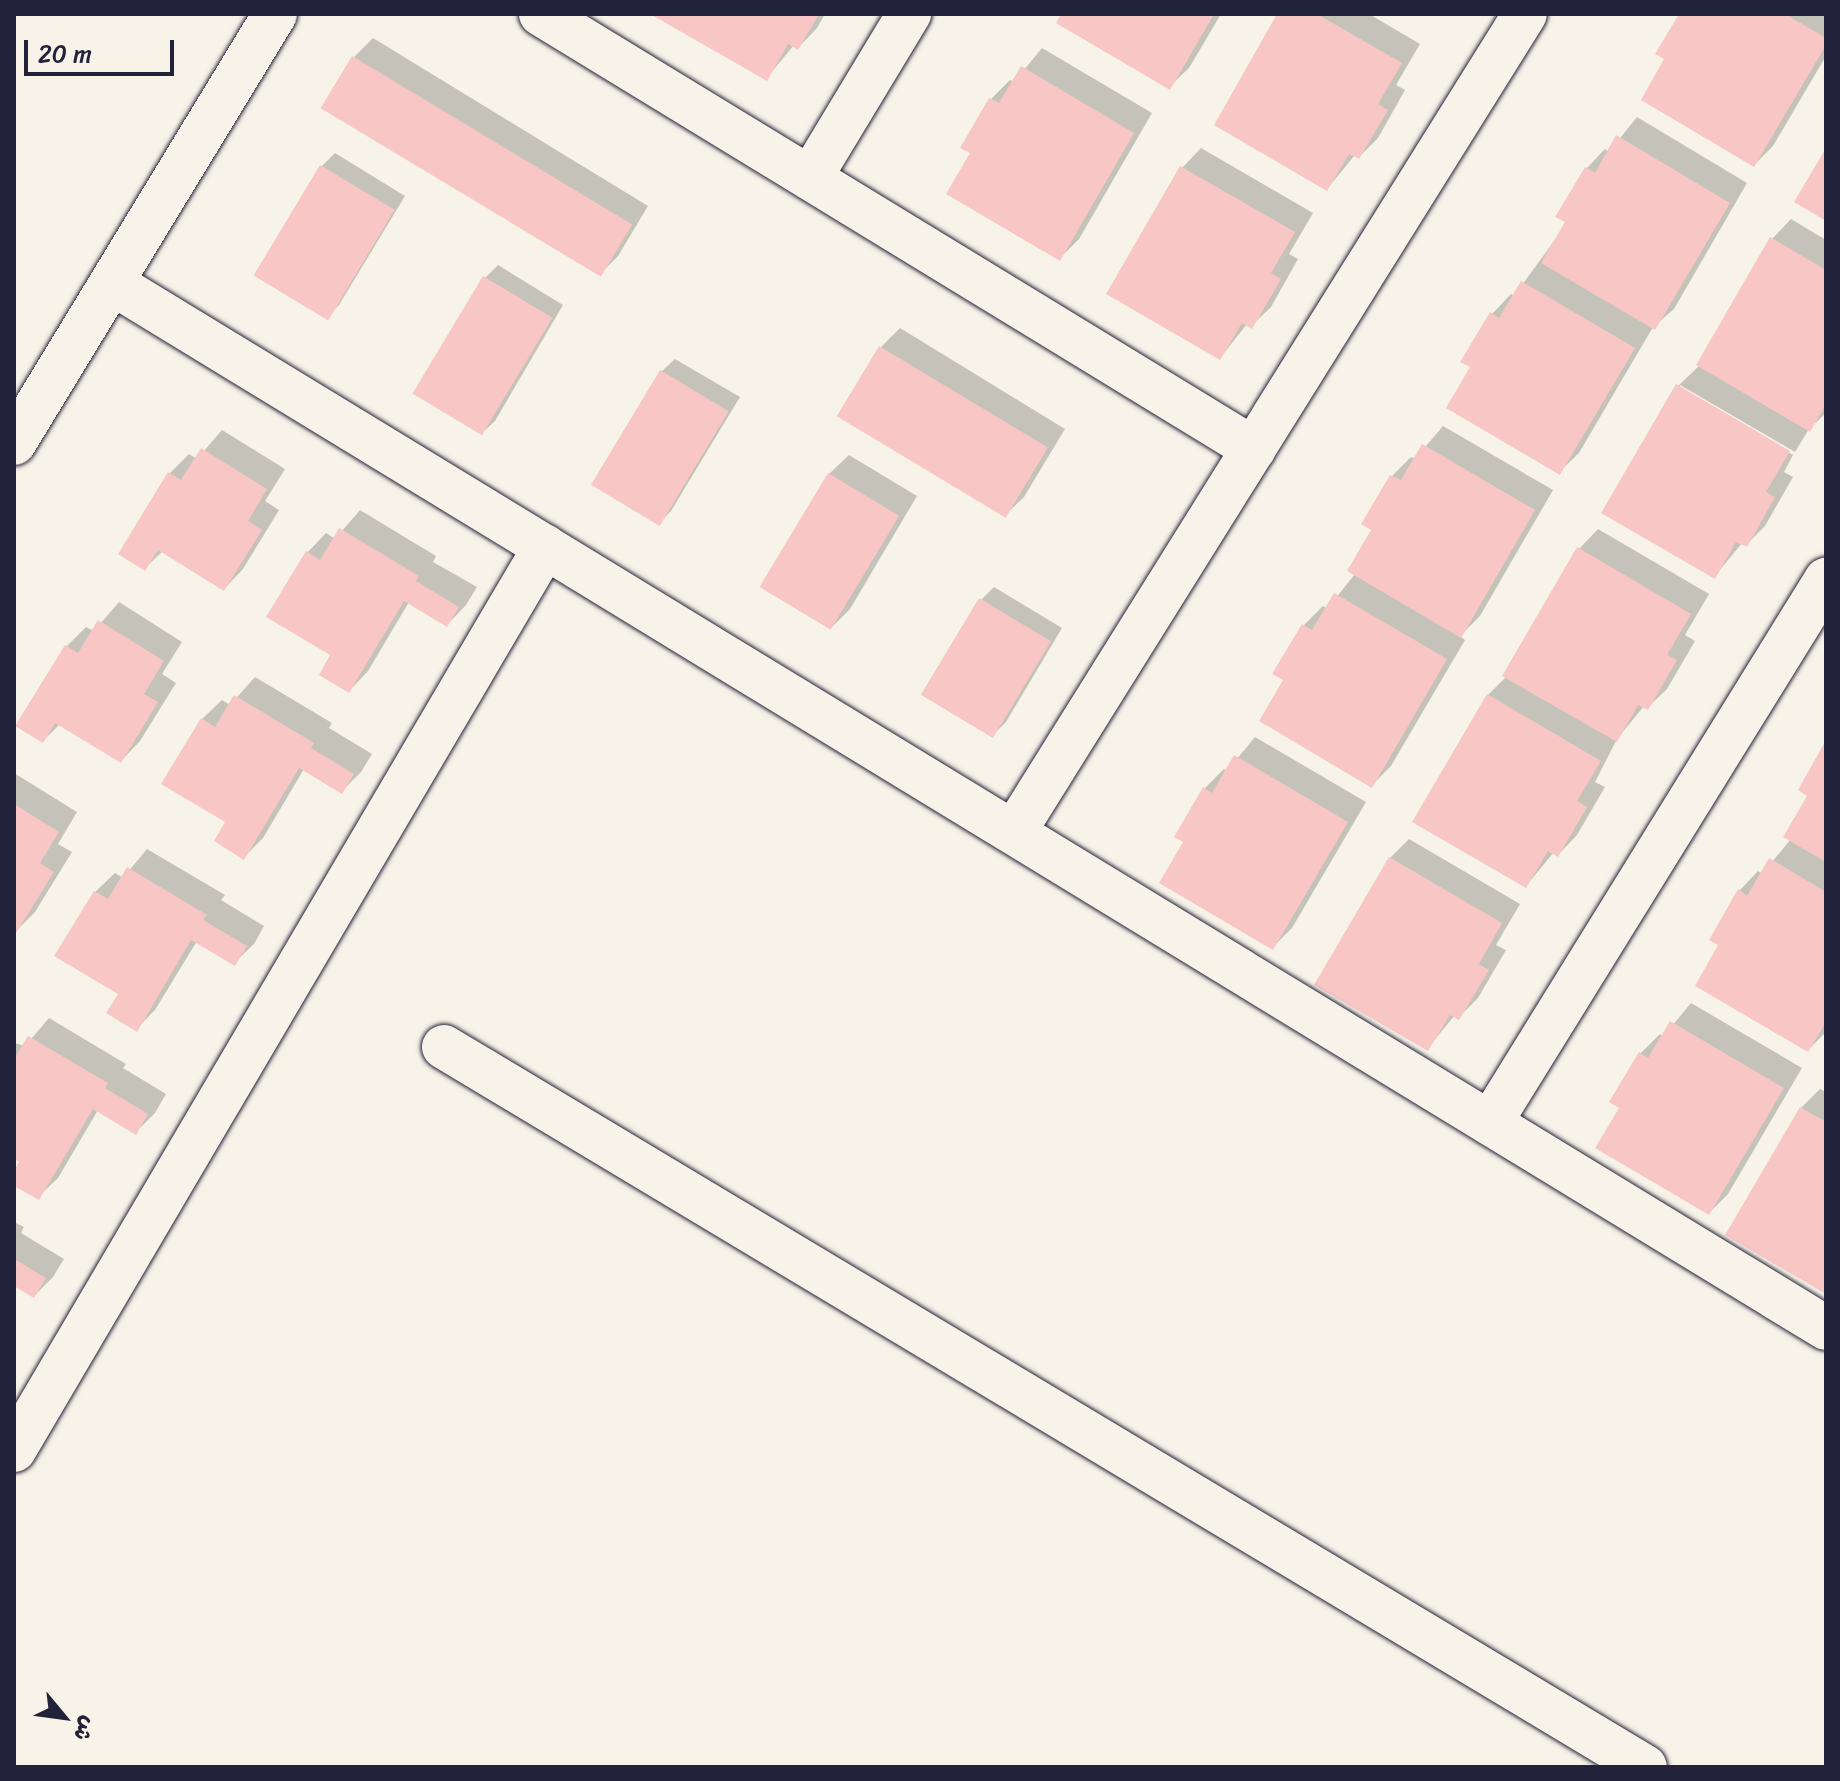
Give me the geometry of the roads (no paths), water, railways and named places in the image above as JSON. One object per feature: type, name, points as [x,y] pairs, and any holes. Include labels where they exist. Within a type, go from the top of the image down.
[{"type":"street","points":[[14,443],[275,14]]},
{"type":"street","points":[[541,14],[1254,449]]},
{"type":"street","points":[[810,178],[909,14]]},
{"type":"street","points":[[1014,832],[1525,14]]},
{"type":"street","points":[[112,283],[1826,1328]]},
{"type":"street","points":[[14,1450],[545,547]]},
{"type":"street","points":[[1490,1123],[1826,580]]},
{"type":"street","points":[[444,1047],[1645,1767]]}]
